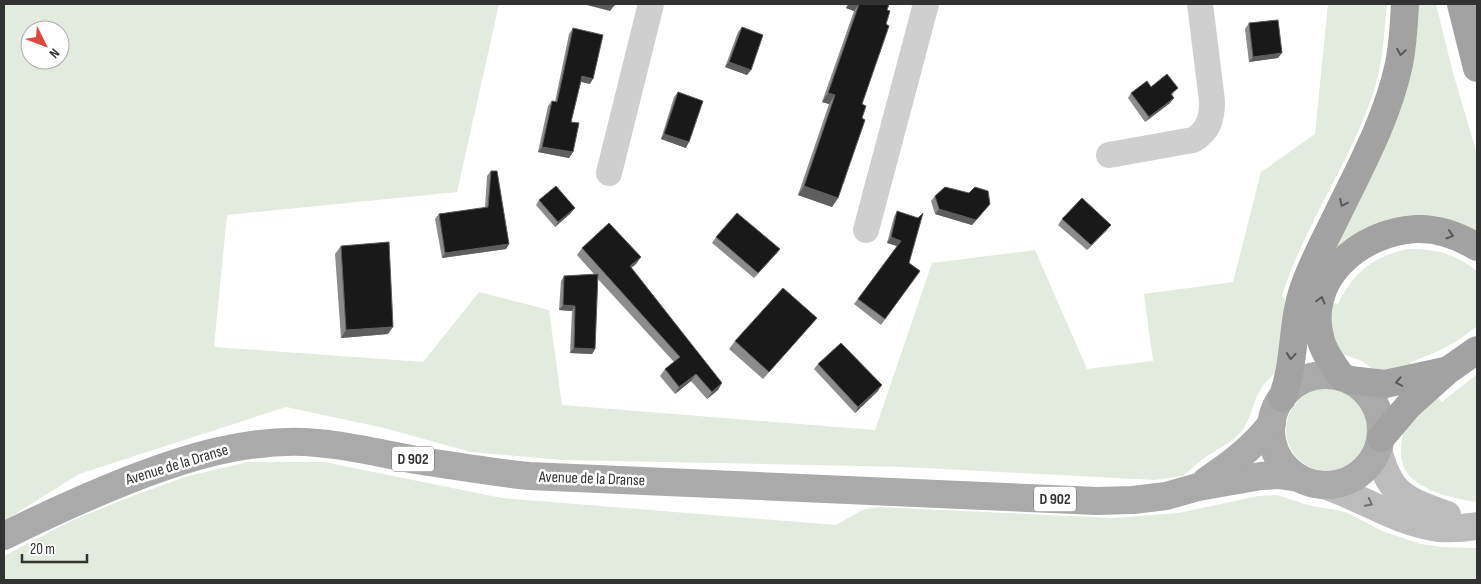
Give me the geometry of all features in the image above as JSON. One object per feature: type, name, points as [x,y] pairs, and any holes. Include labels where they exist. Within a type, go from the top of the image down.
[{"type":"highway","points":[[1282,398],[1288,376],[1294,324],[1303,289],[1317,256],[1363,163],[1391,92],[1399,64],[1405,4]]},
{"type":"highway","points":[[1461,4],[1477,68]]},
{"type":"highway","points":[[1447,371],[1385,384],[1346,379],[1328,356],[1322,342],[1318,327],[1318,311],[1327,282],[1345,258],[1370,240],[1400,231],[1417,229],[1450,234],[1477,247]]},
{"type":"highway","points":[[1379,444],[1404,410],[1447,371],[1477,350]]},
{"type":"main road","points":[[1323,375],[1346,379],[1364,390],[1375,404],[1380,420],[1379,444],[1386,477],[1393,488],[1425,507],[1477,526],[1449,529],[1424,525],[1403,519],[1344,492],[1299,478],[1279,458],[1272,441],[1272,423],[1277,406],[1282,398],[1288,390],[1304,380],[1323,375]]},
{"type":"main road","name":"Avenue de la Dranse","points":[[1198,487],[1240,457],[1257,442],[1272,423]]},
{"type":"main road","name":"Avenue de la Dranse","points":[[4,536],[50,512],[172,463],[224,449],[278,442],[331,445],[488,472],[570,479],[848,489],[1097,501],[1150,499],[1177,494],[1198,487],[1271,475],[1299,478]]},
{"type":"main road","points":[[1324,485],[1341,483],[1357,476],[1369,464],[1379,444]]},
{"type":"street","points":[[609,173],[651,4]]},
{"type":"street","points":[[866,230],[926,4]]},
{"type":"street","points":[[1109,155],[1192,140],[1200,135],[1208,126],[1212,116],[1212,101],[1200,4]]},
{"type":"shaded area","points":[[4,4],[499,4],[457,192],[227,215],[214,347],[423,362],[479,292],[549,310],[562,405],[875,430],[932,263],[1035,250],[1087,369],[1153,361],[1144,294],[1233,282],[1261,172],[1315,134],[1328,4],[1387,4],[1381,61],[1373,94],[1352,145],[1302,245],[1282,296],[1285,298],[1281,367],[1263,385],[1244,428],[1233,440],[1201,460],[1183,476],[1155,480],[905,467],[563,460],[471,452],[384,428],[286,407],[79,474],[4,521]]},
{"type":"shaded area","points":[[1413,4],[1436,4],[1453,73],[1477,154],[1477,235],[1339,249],[1333,243]]},
{"type":"shaded area","points":[[1407,249],[1444,253],[1460,260],[1477,271],[1477,326],[1462,338],[1446,347],[1411,362],[1410,369],[1382,376],[1360,360],[1339,353],[1329,329],[1332,302],[1338,304],[1351,283],[1365,268],[1383,257]]},
{"type":"shaded area","points":[[1477,374],[1477,502],[1432,491],[1412,479],[1406,471],[1401,452],[1404,425],[1438,397],[1442,402]]},
{"type":"shaded area","points":[[1327,389],[1343,392],[1356,401],[1365,414],[1368,430],[1365,446],[1356,459],[1343,468],[1327,471],[1311,468],[1298,459],[1289,446],[1286,430],[1289,414],[1298,401],[1311,392]]},
{"type":"shaded area","points":[[248,462],[324,462],[502,498],[836,525],[862,510],[878,507],[1113,518],[1178,513],[1258,496],[1277,495],[1311,506],[1348,513],[1382,531],[1421,544],[1477,548],[1477,580],[4,580],[4,556],[71,521],[188,476]]},
{"type":"building","points":[[859,4],[889,4],[887,10],[890,11],[886,24],[889,26],[862,104],[866,106],[862,118],[865,120],[838,198],[804,186],[835,95],[828,93]]},
{"type":"building","points":[[1278,20],[1282,53],[1253,57],[1249,23]]},
{"type":"building","points":[[742,27],[763,35],[751,70],[729,62]]},
{"type":"building","points":[[573,28],[603,35],[593,79],[582,76],[571,122],[579,123],[573,152],[542,147],[552,101],[557,102]]},
{"type":"building","points":[[1167,74],[1178,88],[1171,94],[1174,98],[1149,117],[1131,93],[1147,81],[1151,87]]},
{"type":"building","points":[[678,92],[703,101],[689,142],[664,134]]},
{"type":"building","points":[[491,171],[497,171],[509,244],[445,253],[439,214],[488,207]]},
{"type":"building","points":[[556,186],[575,208],[558,222],[539,200]]},
{"type":"building","points":[[945,187],[969,193],[975,187],[988,191],[990,204],[976,220],[939,209],[935,196]]},
{"type":"building","points":[[1082,198],[1111,225],[1091,245],[1062,219]]},
{"type":"building","points":[[897,211],[918,218],[923,213],[909,263],[920,271],[885,319],[858,299],[901,241],[891,237]]},
{"type":"building","points":[[737,213],[780,249],[758,273],[716,237]]},
{"type":"building","points":[[609,223],[641,257],[630,266],[722,383],[712,392],[696,374],[679,387],[665,369],[680,357],[582,248]]},
{"type":"building","points":[[389,242],[393,327],[346,330],[341,246]]},
{"type":"building","points":[[598,274],[595,349],[574,348],[575,306],[563,305],[564,276]]},
{"type":"building","points":[[783,288],[817,318],[769,372],[735,341]]},
{"type":"building","points":[[841,343],[882,385],[858,407],[818,364]]}]
